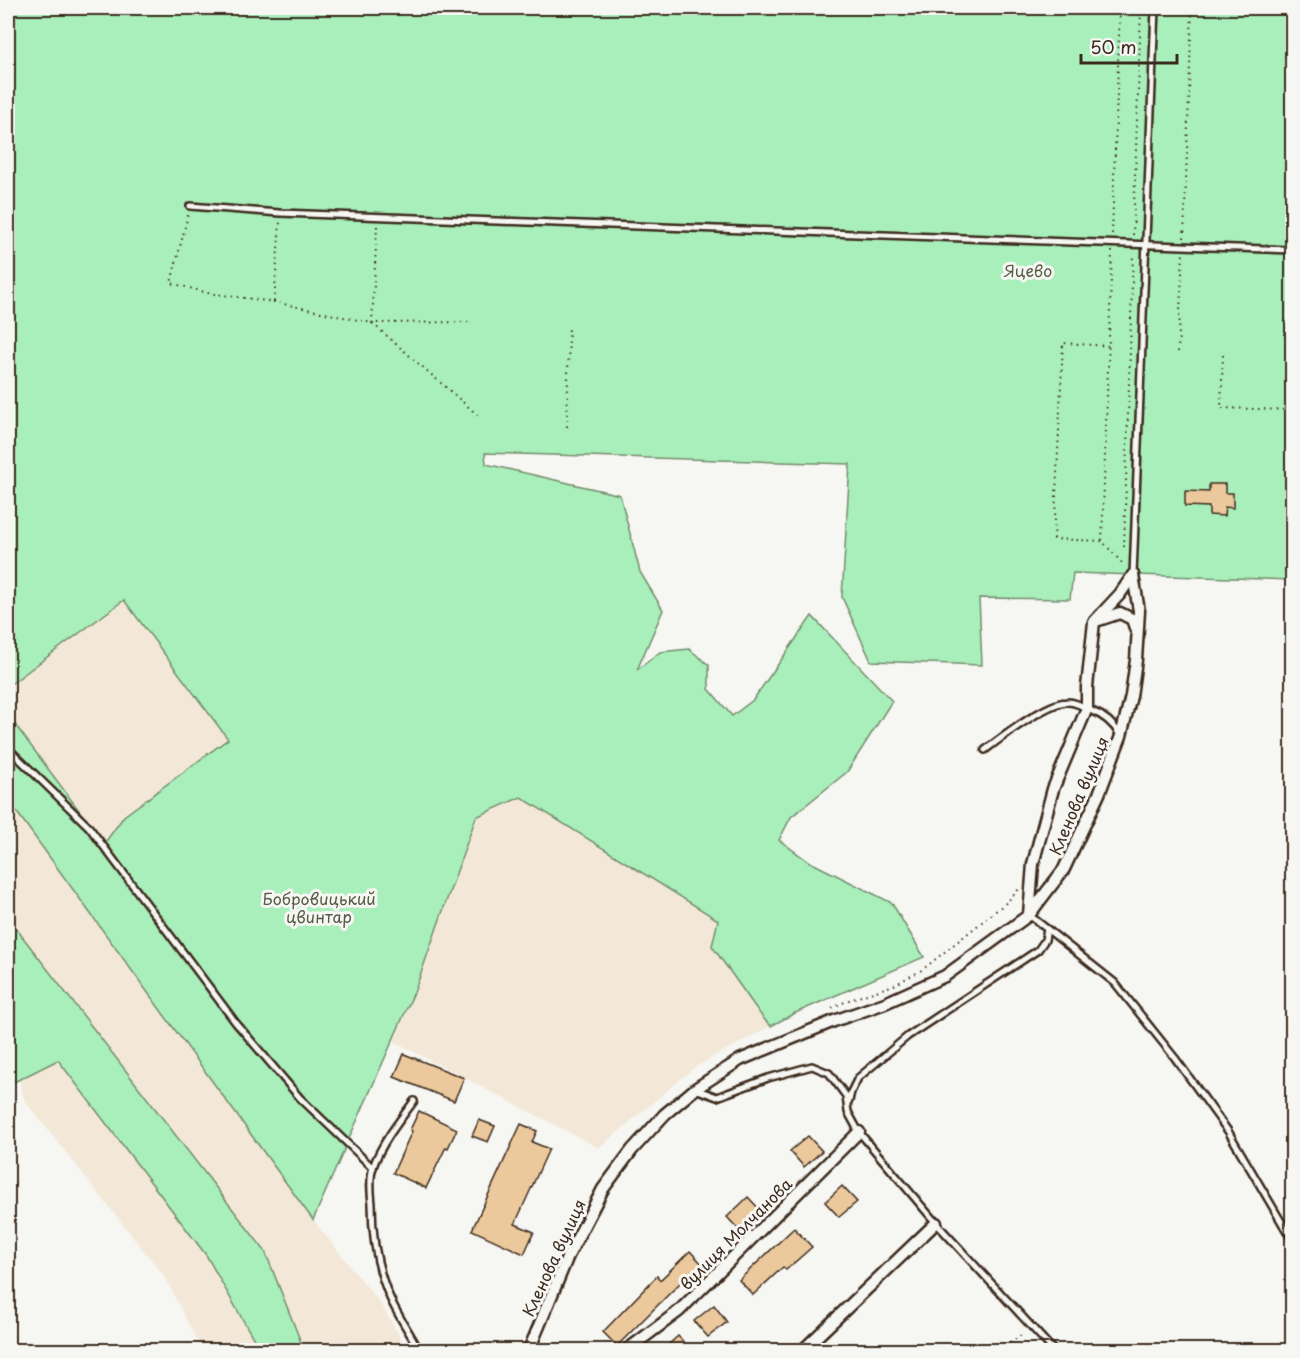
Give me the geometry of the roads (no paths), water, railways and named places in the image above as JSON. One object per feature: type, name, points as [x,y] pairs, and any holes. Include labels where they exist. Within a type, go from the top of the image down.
[{"type":"street","points":[[1094,622],[1120,594],[1133,575]]},
{"type":"street","name":"Кленова вулиця","points":[[529,1350],[568,1256],[603,1189],[632,1150],[665,1114],[695,1089],[740,1060],[834,1021],[885,1003],[945,976],[1029,915],[1064,869],[1099,794],[1121,736],[1131,696],[1138,634],[1139,611],[1133,575]]},
{"type":"street","points":[[1094,622],[1120,613],[1132,620],[1138,634]]},
{"type":"street","name":"Кленова вулиця","points":[[1029,915],[1033,864],[1053,789],[1087,708],[1094,622]]},
{"type":"street","name":"вулиця Молчанова","points":[[627,1350],[679,1311],[860,1132]]},
{"type":"street","points":[[803,1350],[936,1223]]},
{"type":"lane","points":[[1133,575],[1155,8]]},
{"type":"lane","points":[[190,206],[280,213],[1293,250]]},
{"type":"lane","points":[[985,750],[1051,706],[1066,702],[1087,708],[1113,723],[1121,736]]},
{"type":"lane","points":[[8,748],[90,826],[236,1023],[300,1098],[373,1168]]},
{"type":"lane","points":[[1029,915],[1115,983],[1175,1058],[1228,1131],[1293,1240]]},
{"type":"lane","points":[[848,1112],[851,1092],[858,1078],[908,1036],[1038,950],[1045,940],[1047,929]]},
{"type":"lane","points":[[695,1089],[717,1097],[768,1078],[812,1066],[829,1073],[846,1096],[848,1112],[860,1132],[936,1223],[1053,1350]]},
{"type":"lane","points":[[414,1101],[396,1125],[373,1168],[372,1221],[382,1278],[390,1299],[419,1350]]},
{"type":"park label","name":"Яцево","points":[[1028,271]]},
{"type":"park label","name":"Бобровицький цвинтар","points":[[319,908]]}]
